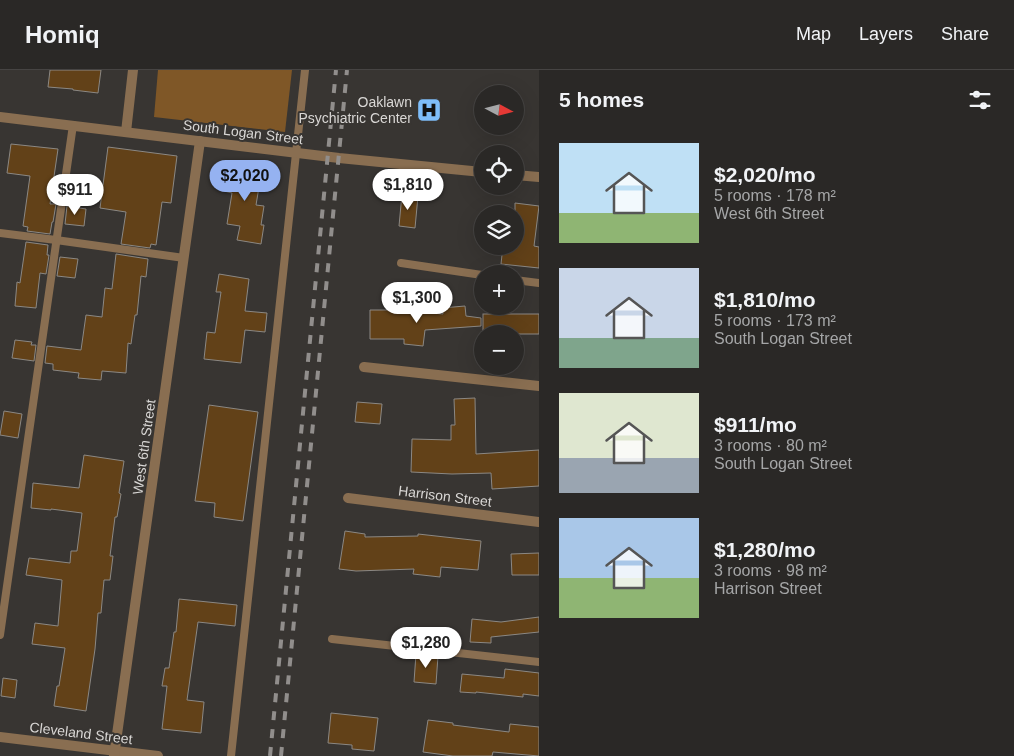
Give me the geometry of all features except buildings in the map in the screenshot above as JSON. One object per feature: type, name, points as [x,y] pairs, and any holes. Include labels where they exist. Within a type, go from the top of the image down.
[{"type":"street","points":[[126,132],[133,70]]},
{"type":"street","name":"South Logan Street","points":[[0,117],[339,158],[474,171]]},
{"type":"street","name":"West 6th Street","points":[[115,753],[200,141]]},
{"type":"street","points":[[524,176],[539,177]]},
{"type":"street","points":[[364,367],[539,386]]},
{"type":"street","name":"Harrison Street","points":[[348,498],[539,522]]},
{"type":"street","name":"Cleveland Street","points":[[0,737],[115,753],[158,756]]},
{"type":"lane","points":[[231,756],[305,70]]},
{"type":"lane","points":[[0,635],[73,125]]},
{"type":"lane","points":[[0,233],[184,258]]},
{"type":"lane","points":[[401,263],[474,274]]},
{"type":"lane","points":[[524,281],[539,283]]},
{"type":"lane","points":[[332,639],[539,662]]},
{"type":"shaded area","points":[[158,70],[292,70],[285,132],[154,117]]},
{"type":"railway","points":[[270,756],[336,70]]},
{"type":"railway","points":[[281,756],[347,70]]},
{"type":"place","name":"Oaklawn Psychiatric Center","points":[[429,110]]}]
